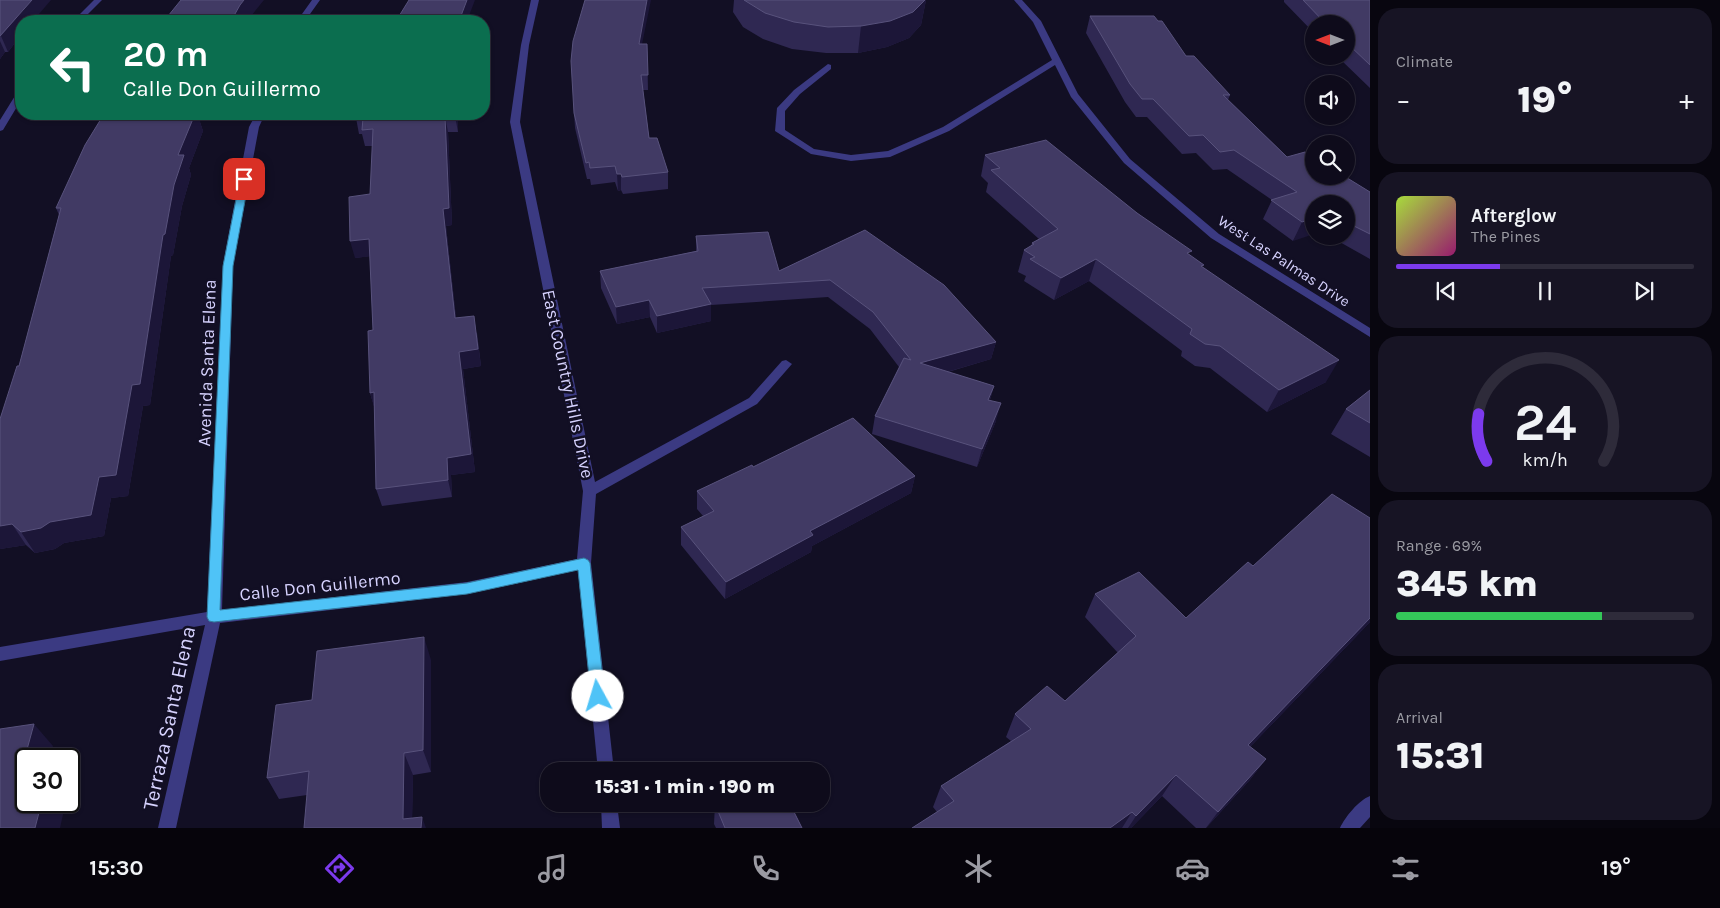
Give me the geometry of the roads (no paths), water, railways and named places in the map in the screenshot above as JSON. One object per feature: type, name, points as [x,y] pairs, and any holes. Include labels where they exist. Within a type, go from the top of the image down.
[{"type":"street","points":[[83,15],[98,0]]},
{"type":"street","points":[[305,15],[316,0]]},
{"type":"street","name":"East Country Hills Drive","points":[[535,0],[525,45],[515,122],[590,491],[584,563],[605,762]]},
{"type":"street","name":"West Las Palmas Drive","points":[[1018,0],[1037,21],[1074,95],[1127,161],[1215,236],[1370,333]]},
{"type":"street","points":[[828,68],[797,92],[780,110],[780,131],[811,151],[851,158],[890,154],[946,129],[1056,61]]},
{"type":"street","points":[[0,128],[15,103]]},
{"type":"street","name":"Avenida Santa Elena","points":[[214,617],[228,266],[254,127],[257,120]]},
{"type":"street","points":[[590,491],[753,402],[786,364]]},
{"type":"street","name":"Calle Don Guillermo","points":[[0,654],[214,617],[467,588],[584,563]]},
{"type":"street","name":"Terraza Santa Elena","points":[[167,828],[214,617]]},
{"type":"street","points":[[1349,828],[1370,804]]},
{"type":"street","points":[[610,812],[611,828]]}]
